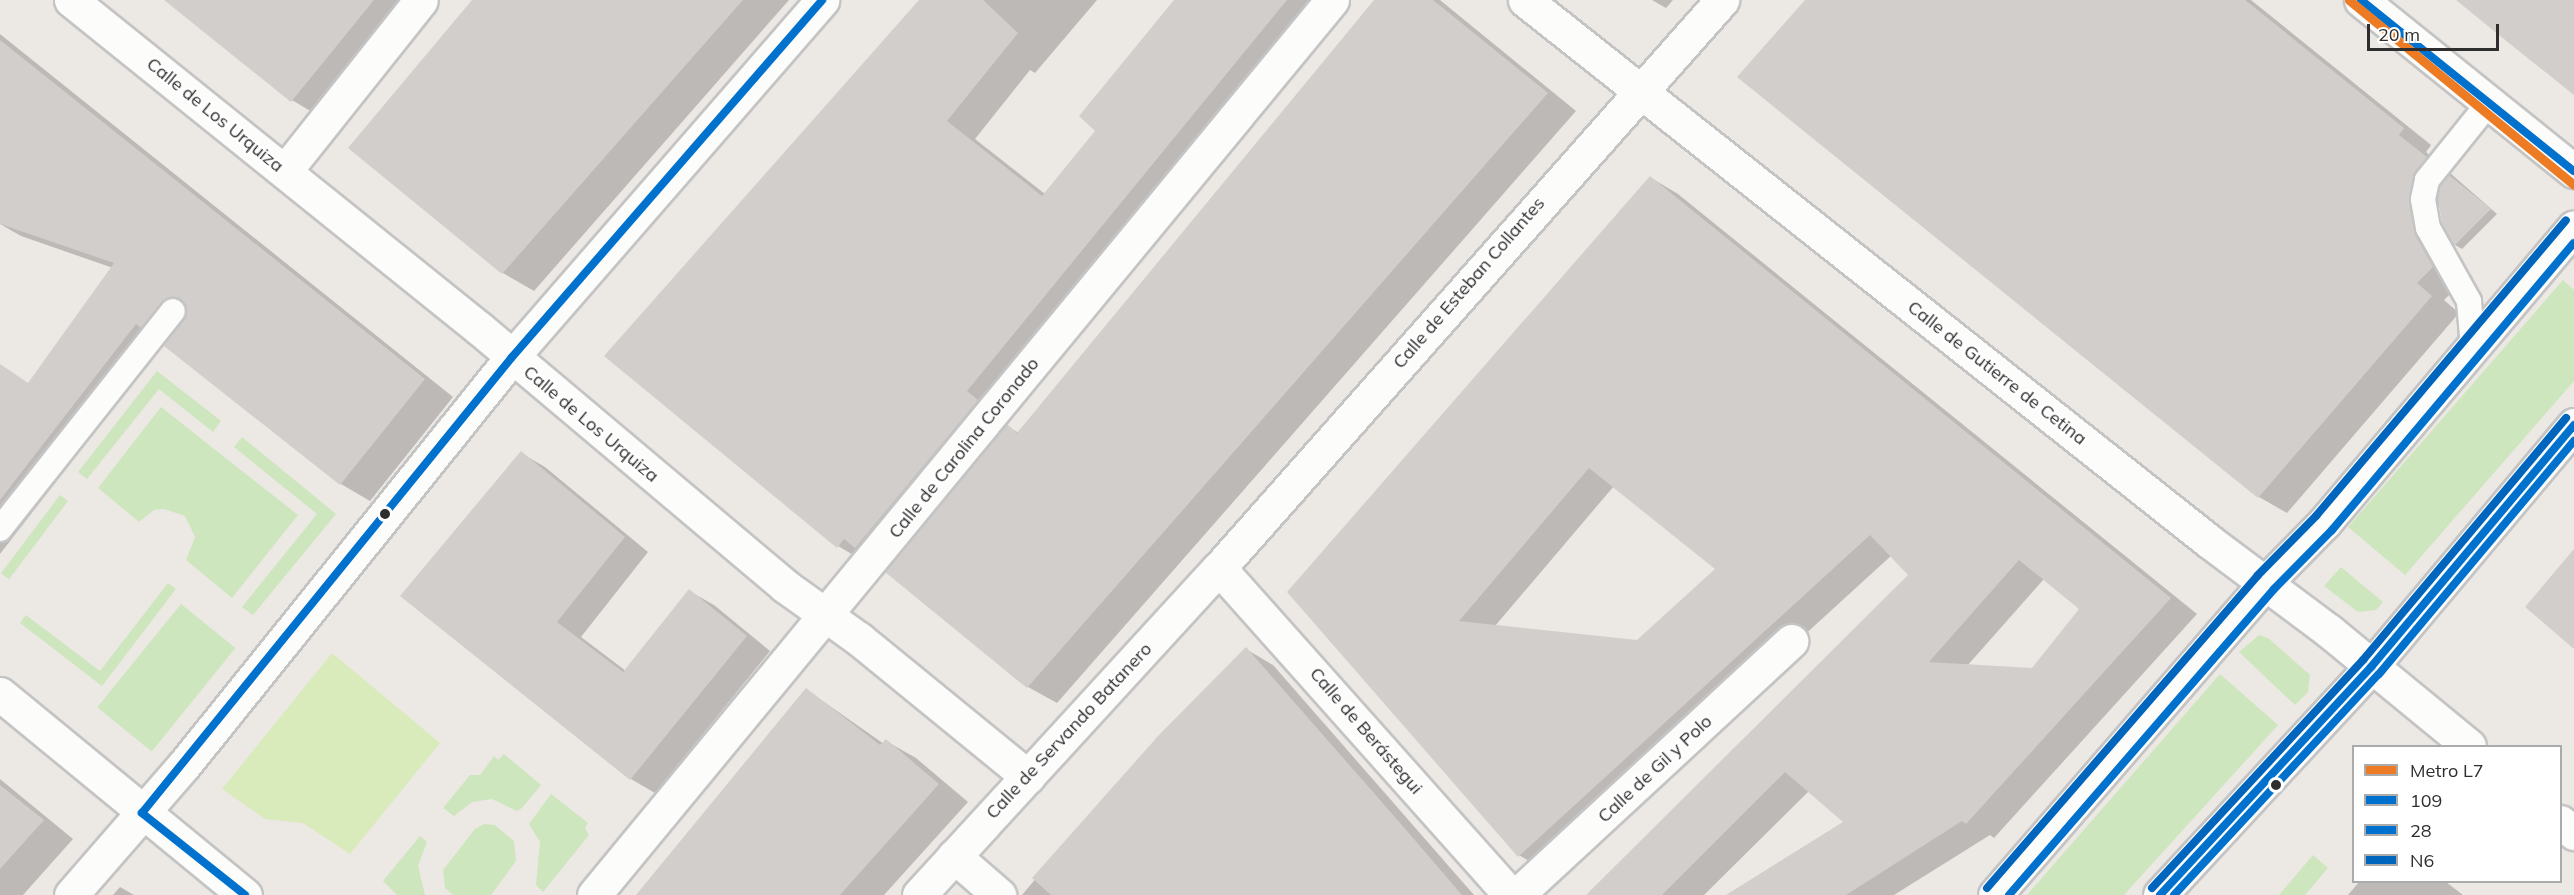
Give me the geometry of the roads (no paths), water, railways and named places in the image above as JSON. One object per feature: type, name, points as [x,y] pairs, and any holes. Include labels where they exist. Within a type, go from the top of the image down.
[{"type":"street","name":"Calle de Los Urquiza","points":[[71,0],[285,171],[826,616],[1028,777]]},
{"type":"street","points":[[285,171],[421,0]]},
{"type":"street","points":[[71,895],[142,813],[512,357],[822,0]]},
{"type":"street","name":"Calle de Carolina Coronado","points":[[594,895],[1332,0]]},
{"type":"street","name":"Calle de Gutierre de Cetina","points":[[1525,0],[2210,542],[2266,582],[2467,745]]},
{"type":"street","name":"Calle de Esteban Collantes","points":[[1219,568],[1722,0]]},
{"type":"street","points":[[2361,0],[2574,171]]},
{"type":"street","points":[[1995,895],[2266,582],[2324,523],[2574,228]]},
{"type":"street","points":[[2160,895],[2371,667],[2574,425]]},
{"type":"street","name":"Calle de Servando Batanero","points":[[919,895],[1219,568]]},
{"type":"street","name":"Calle de Berástegui","points":[[1219,568],[1510,895]]},
{"type":"street","name":"Calle de Gil y Polo","points":[[1517,895],[1791,641]]},
{"type":"street","points":[[0,694],[142,813],[245,895]]},
{"type":"street","points":[[2562,824],[2574,833]]},
{"type":"street","points":[[954,856],[999,895]]},
{"type":"lane","points":[[2473,348],[2469,301],[2428,228],[2423,199],[2427,180],[2489,103]]},
{"type":"lane","points":[[0,529],[173,311]]},
{"type":"metro line","name":"L7","points":[[2349,0],[2574,185]]}]
